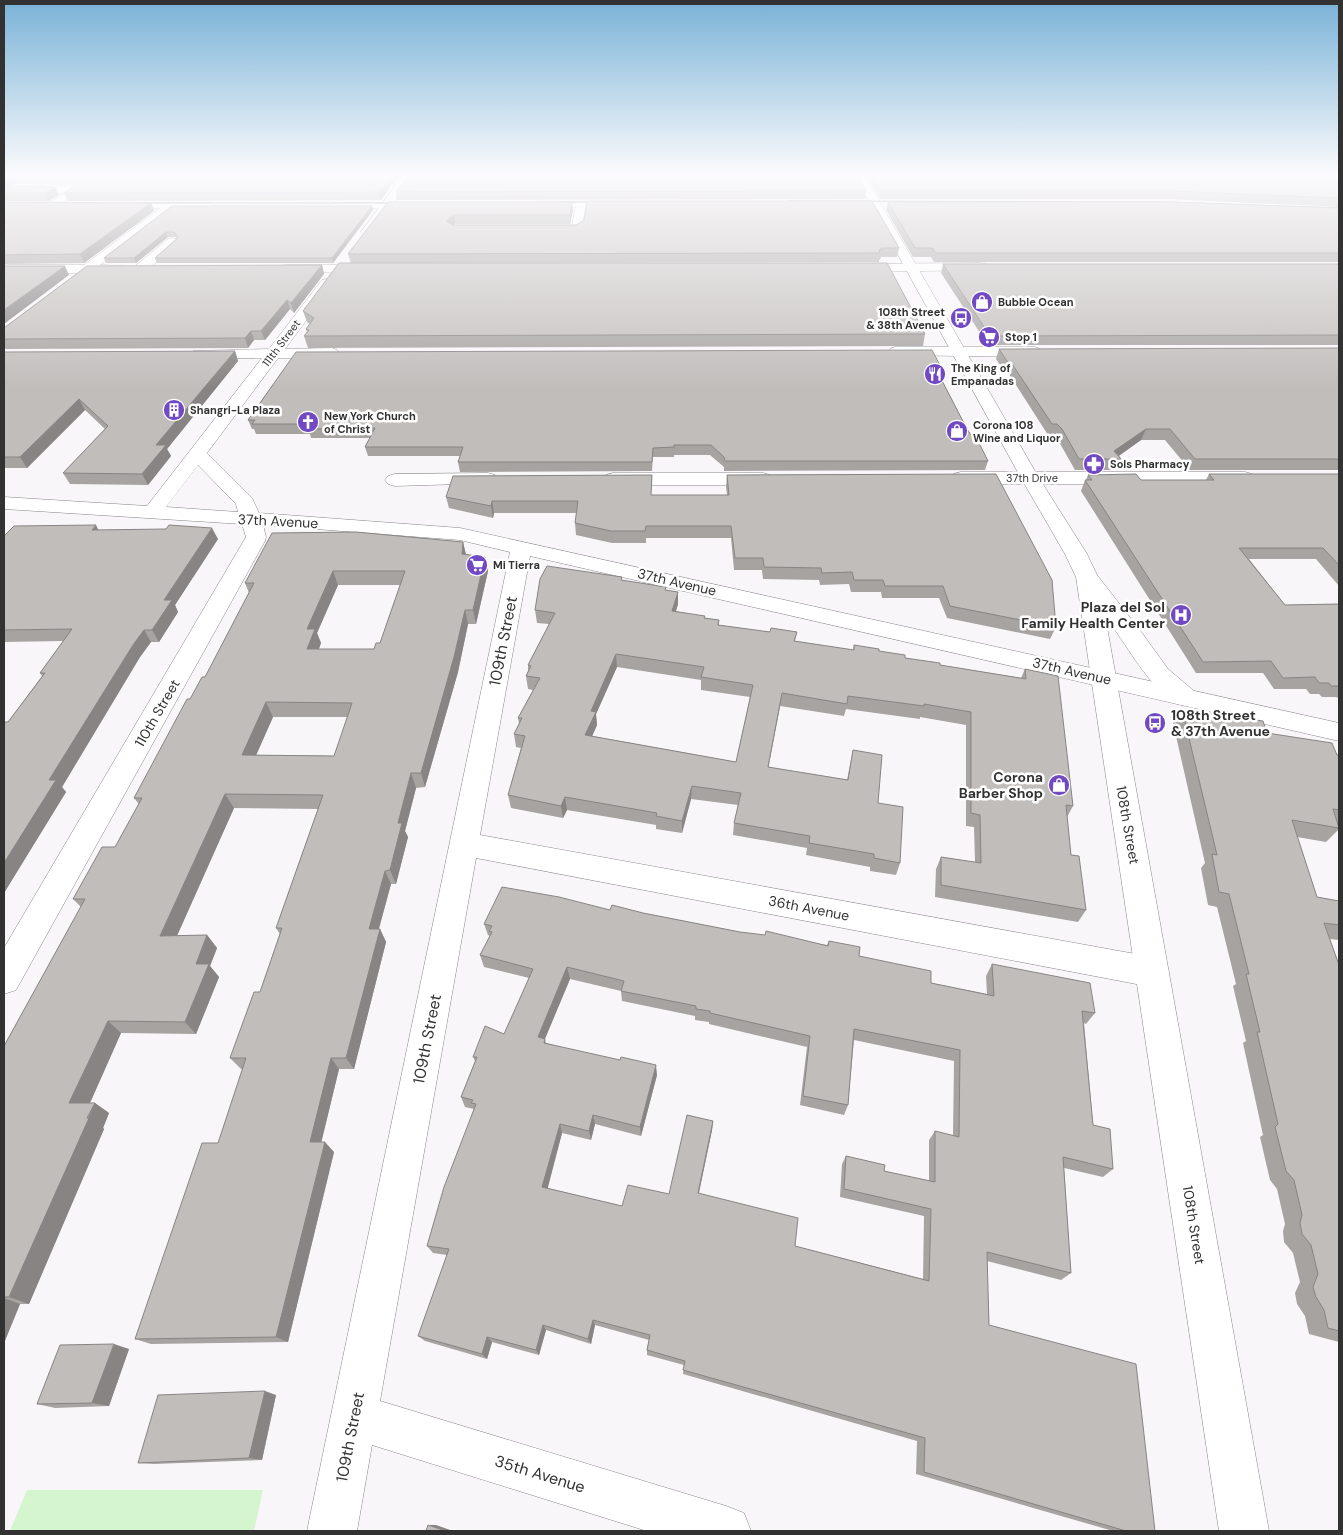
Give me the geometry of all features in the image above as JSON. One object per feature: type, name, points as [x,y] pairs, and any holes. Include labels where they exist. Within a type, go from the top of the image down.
[{"type":"street","points":[[72,280],[119,245]]},
{"type":"street","points":[[140,269],[169,245]]},
{"type":"street","name":"108th Street","points":[[895,245],[960,352],[1030,478],[1076,554],[1087,577],[1244,1531]]},
{"type":"street","name":"111th Street","points":[[152,512],[348,256]]},
{"type":"street","points":[[840,268],[991,268]]},
{"type":"street","points":[[4,270],[160,269]]},
{"type":"street","points":[[267,269],[384,269]]},
{"type":"street","points":[[876,352],[1052,352]]},
{"type":"street","points":[[180,354],[342,353]]},
{"type":"street","name":"110th Street","points":[[4,979],[255,541],[256,537],[245,502],[197,453]]},
{"type":"street","points":[[592,479],[780,478]]},
{"type":"street","name":"37th Drive","points":[[938,478],[1267,478]]},
{"type":"street","points":[[395,480],[503,479]]},
{"type":"street","points":[[4,522],[12,503]]},
{"type":"street","name":"37th Avenue","points":[[12,503],[460,534],[1339,732]]},
{"type":"street","name":"109th Street","points":[[332,1531],[521,547]]},
{"type":"street","points":[[1087,577],[1134,638],[1159,675],[1185,698]]},
{"type":"street","name":"36th Avenue","points":[[465,844],[1152,972]]},
{"type":"street","name":"35th Avenue","points":[[354,1416],[726,1531]]},
{"type":"green space","points":[[27,1490],[263,1490],[254,1531],[10,1531]]},
{"type":"building","points":[[4,245],[93,245],[80,254],[4,255]]},
{"type":"building","points":[[121,245],[150,245],[134,258],[104,258]]},
{"type":"building","points":[[170,245],[342,245],[332,258],[155,258]]},
{"type":"building","points":[[355,245],[897,245],[899,248],[881,248],[882,250],[879,250],[880,253],[348,254]]},
{"type":"building","points":[[913,245],[1339,245],[1339,253],[936,253],[932,248],[915,248]]},
{"type":"building","points":[[339,263],[887,263],[925,334],[304,336],[309,330],[306,329],[314,318],[303,311]]},
{"type":"building","points":[[943,264],[1339,264],[1339,335],[990,336]]},
{"type":"building","points":[[322,265],[291,303],[287,300],[261,331],[251,331],[245,338],[4,339],[4,328],[87,266]]},
{"type":"building","points":[[4,266],[65,266],[4,310]]},
{"type":"building","points":[[1339,348],[1339,459],[1195,459],[1170,429],[1146,429],[1114,451],[1121,459],[1079,459],[1062,429],[1057,424],[1052,424],[1012,364],[1009,364],[999,349]]},
{"type":"building","points":[[932,350],[942,369],[936,369],[967,429],[975,441],[978,441],[988,461],[725,461],[724,457],[711,445],[674,445],[674,447],[653,448],[652,462],[458,462],[463,447],[365,447],[375,428],[308,429],[311,424],[252,424],[255,420],[248,420],[296,352]]},
{"type":"building","points":[[235,351],[156,445],[166,445],[142,474],[63,473],[108,426],[79,399],[20,457],[4,457],[4,352]]},
{"type":"building","points":[[996,474],[1052,580],[1056,627],[950,606],[943,586],[885,586],[883,580],[854,580],[852,572],[822,573],[821,568],[764,567],[763,558],[735,558],[731,526],[646,526],[645,531],[611,531],[575,523],[578,501],[492,501],[491,506],[446,497],[453,476],[652,475],[651,495],[729,495],[727,475]]},
{"type":"building","points":[[1136,474],[1141,480],[1214,480],[1209,474],[1339,474],[1339,565],[1323,548],[1239,548],[1285,605],[1339,604],[1339,686],[1319,683],[1315,677],[1283,678],[1271,661],[1203,662],[1085,480],[1092,480],[1088,475]]},
{"type":"building","points":[[96,525],[92,530],[166,529],[169,525],[212,528],[164,600],[172,600],[152,630],[144,630],[133,645],[49,780],[56,780],[4,863],[4,722],[8,722],[45,673],[40,673],[72,629],[4,630],[4,536],[14,526]]},
{"type":"building","points":[[356,532],[463,542],[462,554],[485,557],[473,610],[465,610],[454,657],[421,773],[411,773],[398,823],[402,823],[390,870],[385,871],[369,929],[380,929],[346,1058],[331,1058],[310,1142],[325,1142],[276,1337],[135,1339],[202,1143],[218,1143],[246,1058],[230,1058],[254,992],[260,992],[282,928],[276,928],[323,795],[225,794],[160,936],[207,935],[196,964],[209,964],[185,1022],[108,1021],[69,1103],[95,1103],[9,1297],[4,1297],[4,1046],[85,899],[73,899],[102,847],[115,847],[142,798],[134,798],[187,699],[190,699],[202,677],[205,677],[254,583],[245,583],[272,533]],"holes":[[[333,571],[405,571],[380,643],[376,643],[374,649],[307,649],[315,629],[307,629]],[[266,702],[352,703],[334,756],[242,755]]]},
{"type":"building","points":[[547,566],[622,577],[621,580],[666,587],[665,590],[678,592],[672,611],[719,620],[718,625],[770,632],[771,628],[797,632],[794,641],[854,650],[854,645],[879,649],[879,651],[905,655],[905,658],[1026,679],[1025,669],[1058,676],[1073,806],[1066,805],[1071,855],[1079,856],[1086,910],[941,885],[941,857],[981,863],[980,815],[971,813],[971,712],[924,704],[924,706],[848,696],[847,704],[782,693],[768,767],[848,780],[853,750],[882,755],[878,803],[903,807],[900,863],[874,858],[874,854],[809,843],[810,836],[734,823],[741,793],[692,786],[682,821],[656,816],[657,813],[565,797],[561,806],[508,795],[525,736],[514,734],[522,718],[518,718],[540,678],[526,676],[531,666],[528,665],[555,613],[535,610],[540,579]],"holes":[[[616,654],[704,667],[701,677],[753,685],[736,762],[585,735],[596,712],[591,711]]]},
{"type":"building","points":[[1182,709],[1263,721],[1267,733],[1332,743],[1337,755],[1339,755],[1339,810],[1333,809],[1339,828],[1292,820],[1317,897],[1339,901],[1339,925],[1324,923],[1339,965],[1339,1331],[1328,1328],[1324,1310],[1316,1297],[1313,1287],[1318,1274],[1311,1245],[1302,1234],[1300,1223],[1302,1215],[1294,1180],[1286,1171],[1275,1127],[1278,1124],[1257,1032],[1260,1032],[1246,974],[1249,974],[1229,894],[1219,892],[1212,854],[1217,855]]},
{"type":"building","points":[[502,887],[559,897],[610,910],[612,905],[740,932],[765,935],[766,931],[828,946],[829,941],[860,947],[859,956],[931,971],[931,983],[994,996],[992,964],[1090,983],[1095,1013],[1082,1011],[1093,1125],[1110,1129],[1113,1169],[1063,1157],[1071,1273],[987,1252],[989,1325],[1136,1364],[1155,1531],[1126,1531],[924,1472],[925,1438],[683,1370],[685,1361],[647,1350],[650,1335],[593,1320],[588,1339],[543,1325],[536,1350],[487,1337],[482,1354],[418,1336],[449,1249],[427,1246],[444,1187],[476,1104],[471,1103],[473,1100],[461,1097],[477,1057],[473,1057],[485,1026],[504,1034],[533,969],[480,955],[492,932],[489,931],[492,926],[484,924]],"holes":[[[567,967],[624,981],[621,991],[696,1006],[696,1009],[710,1011],[710,1013],[810,1036],[803,1096],[848,1105],[854,1029],[960,1050],[959,1137],[935,1131],[935,1182],[884,1171],[885,1165],[846,1156],[844,1189],[931,1209],[929,1281],[795,1246],[798,1218],[698,1193],[713,1121],[687,1115],[669,1194],[628,1185],[622,1206],[542,1187],[560,1124],[589,1131],[593,1115],[640,1127],[656,1065],[621,1057],[620,1060],[544,1043],[545,1039],[538,1037]]]},
{"type":"building","points":[[114,1344],[92,1403],[37,1404],[60,1345]]},
{"type":"building","points":[[265,1391],[249,1458],[138,1463],[158,1395]]},
{"type":"building","points":[[428,1525],[445,1531],[426,1531]]},
{"type":"place","name":"Bubble Ocean","points":[[982,302]]},
{"type":"place","name":"108th Street & 38th Avenue","points":[[961,318]]},
{"type":"place","name":"Stop 1","points":[[989,337]]},
{"type":"place","name":"The King of Empanadas","points":[[935,374]]},
{"type":"place","name":"Shangri-La Plaza","points":[[174,410]]},
{"type":"place","name":"New York Church of Christ","points":[[308,422]]},
{"type":"place","name":"Corona 108 Wine and Liquor","points":[[957,431]]},
{"type":"place","name":"Sols Pharmacy","points":[[1094,464]]},
{"type":"place","name":"Mi Tierra","points":[[477,565]]},
{"type":"place","name":"Plaza del Sol Family Health Center","points":[[1181,615]]},
{"type":"place","name":"108th Street & 37th Avenue","points":[[1155,723]]},
{"type":"place","name":"Corona Barber Shop","points":[[1059,785]]}]
